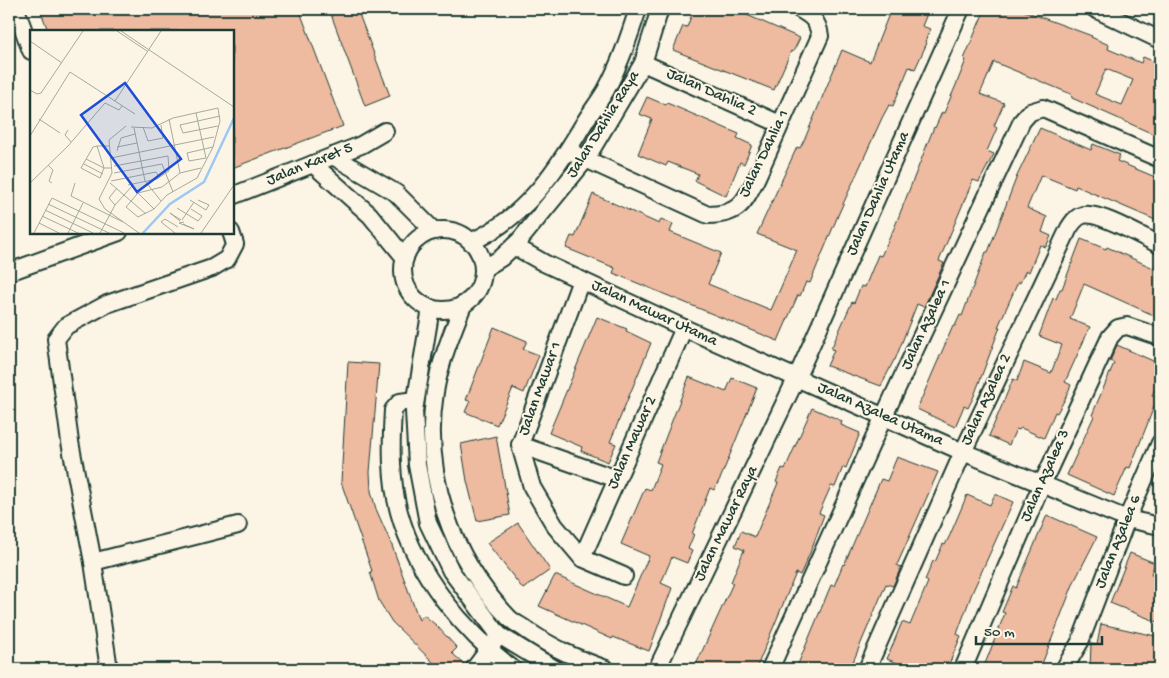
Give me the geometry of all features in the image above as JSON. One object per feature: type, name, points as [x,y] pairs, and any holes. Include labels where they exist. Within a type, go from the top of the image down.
[{"type":"street","points":[[16,9],[30,48]]},
{"type":"street","name":"Jalan Dahlia Raya","points":[[471,242],[486,235],[541,190],[568,151],[605,91],[617,68],[638,9]]},
{"type":"street","name":"Jalan Dahlia Raya","points":[[483,270],[514,246],[536,224],[586,159],[643,63],[660,9]]},
{"type":"street","name":"Jalan Dahlia 1","points":[[568,151],[708,215],[724,215],[736,210],[746,198],[820,36],[818,24],[812,16],[799,9]]},
{"type":"street","name":"Jalan Dahlia Utama","points":[[796,378],[961,9]]},
{"type":"street","points":[[1095,9],[1160,40]]},
{"type":"street","name":"Jalan Dahlia 2","points":[[643,63],[780,124]]},
{"type":"street","name":"Jalan Azalea 1","points":[[770,669],[884,416],[1022,121],[1030,112],[1043,108],[1160,159]]},
{"type":"street","name":"Jalan Karet 5","points":[[234,195],[361,145],[385,130]]},
{"type":"street","points":[[333,156],[396,193],[434,231]]},
{"type":"street","points":[[313,164],[332,178],[370,215],[405,258]]},
{"type":"street","name":"Jalan Azalea 2","points":[[867,669],[963,452],[1069,228],[1076,218],[1086,214],[1098,216],[1160,246]]},
{"type":"street","points":[[463,305],[442,310],[432,308],[414,298],[408,289],[403,274],[405,258],[416,241],[434,231],[454,232],[471,242],[481,259],[483,270],[478,290],[463,305],[440,368],[435,393],[433,414],[436,486],[449,524],[465,558],[510,618],[559,651],[606,669]]},
{"type":"street","points":[[109,669],[93,562],[70,442],[56,340],[66,326],[107,304],[212,268],[231,254],[235,244],[232,234]]},
{"type":"street","points":[[9,272],[99,235]]},
{"type":"street","name":"Jalan Mawar Utama","points":[[514,246],[581,280],[796,378]]},
{"type":"street","name":"Jalan Mawar 1","points":[[581,280],[520,445],[532,487],[555,526],[582,558],[624,576]]},
{"type":"street","points":[[432,308],[416,400],[417,465],[428,523],[451,571],[500,635],[555,669]]},
{"type":"street","name":"Jalan Azalea 3","points":[[963,669],[1042,484],[1110,337],[1118,328],[1127,326],[1160,337]]},
{"type":"street","name":"Jalan Mawar 2","points":[[582,558],[684,328]]},
{"type":"street","name":"Jalan Azalea Utama","points":[[796,378],[963,452],[1127,519],[1160,526]]},
{"type":"street","name":"Jalan Mawar Raya","points":[[657,669],[796,378]]},
{"type":"street","points":[[416,400],[400,402],[393,410],[392,474],[399,512],[411,542],[443,598],[462,624],[488,650],[513,669]]},
{"type":"street","name":"Jalan Azalea 6","points":[[1064,669],[1080,642],[1127,519],[1160,443]]},
{"type":"street","points":[[520,445],[617,479]]},
{"type":"street","points":[[93,562],[238,525]]},
{"type":"street","points":[[474,669],[500,635],[510,618]]},
{"type":"street","name":"Jalan Azalea 6","points":[[1079,669],[1080,642]]},
{"type":"building","points":[[40,9],[299,9],[343,126],[234,167],[234,30],[48,30]]},
{"type":"building","points":[[329,9],[357,9],[390,96],[365,106]]},
{"type":"building","points":[[694,9],[733,9],[800,38],[793,52],[791,51],[774,90],[673,50],[683,26],[687,27]]},
{"type":"building","points":[[891,9],[929,9],[922,26],[930,29],[925,42],[927,43],[915,69],[909,67],[893,106],[889,105],[882,118],[810,283],[806,282],[800,296],[798,295],[778,341],[613,273],[615,268],[566,248],[571,236],[575,237],[593,194],[659,224],[661,219],[673,224],[670,232],[721,253],[708,284],[771,310],[797,250],[757,234],[797,147],[800,148],[806,136],[842,50],[870,62]]},
{"type":"building","points":[[985,9],[1019,9],[1092,36],[1109,45],[1108,49],[1141,63],[1143,57],[1160,64],[1160,137],[1072,98],[1071,94],[994,62],[980,94],[1004,103],[994,126],[997,128],[987,151],[994,154],[979,182],[973,180],[939,261],[944,263],[924,307],[917,304],[895,360],[881,386],[827,366],[834,350],[831,349],[852,302],[854,303],[861,286],[865,287],[878,255],[881,256],[895,226],[934,127],[942,112],[944,113],[956,85],[966,60],[964,59]],"holes":[[[1106,69],[1133,80],[1122,105],[1095,94]]]},
{"type":"building","points":[[647,97],[666,105],[667,103],[739,134],[737,138],[752,145],[744,164],[740,162],[726,196],[695,181],[698,174],[668,162],[666,166],[638,154],[652,119],[639,114]]},
{"type":"building","points":[[1040,128],[1091,150],[1093,144],[1120,155],[1117,161],[1160,179],[1160,222],[1076,186],[1075,189],[1041,175],[1027,208],[1047,217],[1042,232],[1051,236],[1046,247],[1040,245],[1029,272],[1026,270],[1020,283],[1018,282],[998,327],[1000,327],[974,396],[968,408],[964,406],[955,427],[917,409],[953,326],[955,326],[960,315],[962,316],[1017,176]]},
{"type":"building","points":[[1081,239],[1106,249],[1107,247],[1160,271],[1160,318],[1084,284],[1070,319],[1090,327],[1065,382],[1071,385],[1065,399],[1057,413],[1055,412],[1044,438],[1021,428],[1019,430],[1016,429],[1009,445],[989,436],[1013,379],[1017,381],[1024,362],[1051,373],[1062,345],[1039,336],[1053,298],[1056,299],[1060,289],[1062,289]]},
{"type":"building","points":[[597,317],[627,329],[626,331],[651,343],[610,442],[616,444],[608,462],[581,451],[582,447],[549,433]]},
{"type":"building","points":[[494,327],[527,341],[523,349],[539,355],[524,393],[513,388],[497,425],[465,412],[470,401],[466,400]]},
{"type":"building","points":[[1117,345],[1160,364],[1160,375],[1152,396],[1157,398],[1147,425],[1130,468],[1127,467],[1114,496],[1067,475],[1094,416],[1092,415],[1114,363],[1110,361]]},
{"type":"building","points":[[348,362],[379,364],[370,472],[371,491],[376,509],[391,543],[419,620],[424,615],[437,626],[457,648],[452,653],[465,665],[464,669],[440,669],[392,622],[379,601],[370,572],[372,571],[341,482]]},
{"type":"building","points":[[689,377],[726,392],[732,378],[757,388],[721,477],[714,490],[710,488],[692,534],[694,534],[688,549],[692,551],[687,563],[672,557],[661,583],[672,588],[649,651],[613,637],[612,639],[539,606],[555,575],[627,607],[649,556],[621,544],[645,488],[651,490],[661,464],[656,462]]},
{"type":"building","points":[[812,408],[842,421],[841,425],[860,433],[846,468],[843,467],[835,487],[831,486],[819,513],[824,515],[810,553],[800,575],[796,573],[756,669],[694,669],[733,583],[731,582],[744,550],[735,546],[741,531],[755,537],[778,483],[776,482],[782,468],[785,469]]},
{"type":"building","points":[[496,436],[510,515],[477,521],[467,481],[461,444]]},
{"type":"building","points":[[897,457],[938,472],[897,565],[901,567],[893,586],[886,584],[850,669],[796,669],[831,585],[834,586],[844,565],[881,479],[887,481]]},
{"type":"building","points":[[995,494],[1013,502],[972,593],[957,634],[961,636],[947,669],[912,669],[887,659],[902,622],[910,625],[928,582],[925,580],[933,561],[935,562],[943,544],[945,545],[967,495],[990,505]]},
{"type":"building","points":[[1047,515],[1097,537],[1074,582],[1040,669],[983,669],[1005,613],[1002,612],[1013,586],[1016,588]]},
{"type":"building","points":[[518,523],[550,570],[523,589],[487,543]]},
{"type":"building","points":[[1130,553],[1155,563],[1151,574],[1160,577],[1160,623],[1110,603]]},
{"type":"building","points":[[1101,624],[1160,637],[1160,669],[1090,669],[1091,644],[1097,645]]}]
